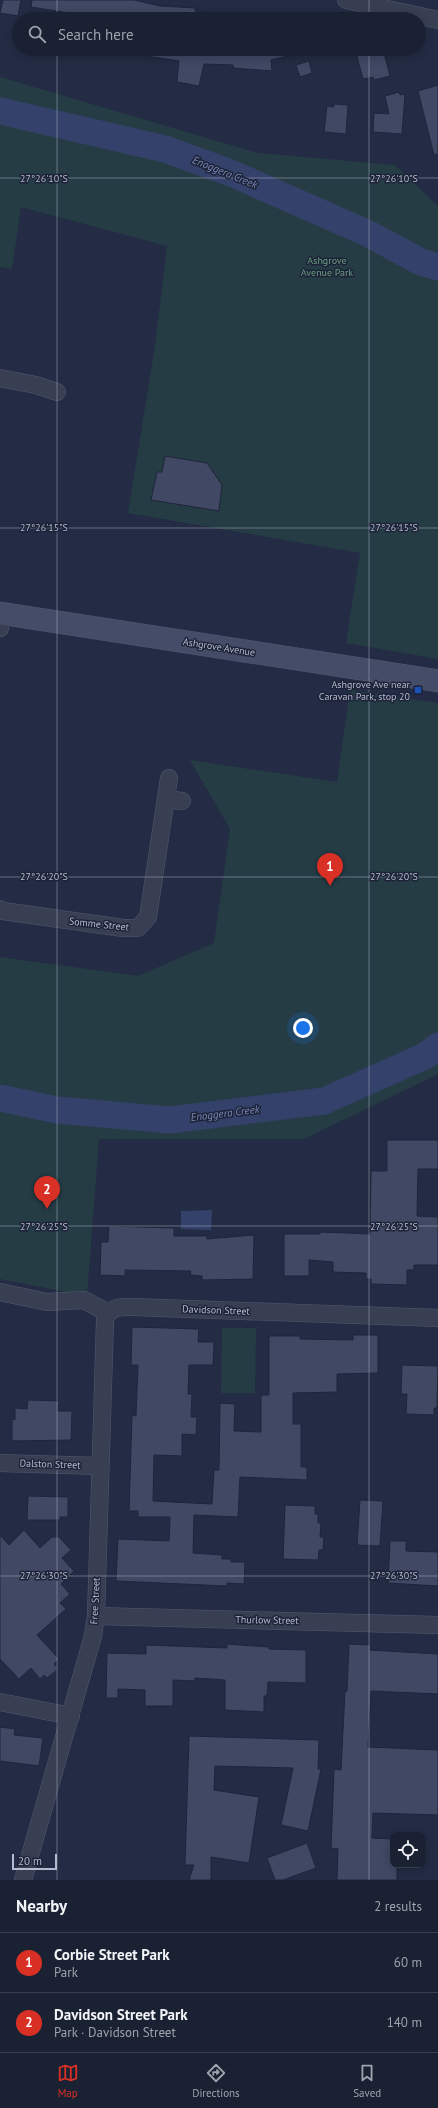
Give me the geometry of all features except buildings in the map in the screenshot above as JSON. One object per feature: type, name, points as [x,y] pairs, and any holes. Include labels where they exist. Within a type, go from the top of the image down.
[{"type":"main road","name":"Ashgrove Avenue","points":[[1,618],[438,681]]},
{"type":"street","points":[[346,0],[401,12]]},
{"type":"street","points":[[426,17],[438,20]]},
{"type":"street","points":[[0,378],[36,385],[57,392]]},
{"type":"street","name":"Somme Street","points":[[0,909],[3,911],[123,928],[138,928],[148,917],[174,800],[169,778]]},
{"type":"street","points":[[0,1292],[47,1302],[84,1300],[108,1313]]},
{"type":"street","name":"Davidson Street","points":[[108,1313],[118,1307],[134,1307],[438,1318]]},
{"type":"street","name":"Free Street","points":[[23,1880],[71,1716],[93,1636],[96,1616],[104,1320],[108,1313]]},
{"type":"street","name":"Dalston Street","points":[[0,1463],[99,1466]]},
{"type":"street","name":"Thurlow Street","points":[[96,1616],[438,1625]]},
{"type":"street","points":[[0,1702],[71,1716]]},
{"type":"green space","name":"Ashgrove Avenue Park","points":[[0,77],[258,153],[395,165],[438,206],[438,659],[346,643],[360,553],[128,513],[155,346],[167,246],[21,207],[12,269],[0,267]]},
{"type":"green space","points":[[350,690],[438,703],[438,1074],[304,1139],[99,1139],[87,1296],[0,1279],[0,957],[138,976],[214,943],[230,829],[190,760],[337,782]]},
{"type":"green space","points":[[222,1328],[256,1328],[255,1393],[221,1393]]},
{"type":"water","points":[[212,1210],[211,1230],[181,1229],[181,1211]]},
{"type":"waterway","name":"Enoggera Creek","points":[[0,111],[165,149],[231,173],[367,233],[421,262],[438,267]]},
{"type":"waterway","name":"Enoggera Creek","points":[[0,1098],[57,1110],[170,1120],[324,1101],[425,1056],[438,1046]]},
{"type":"place","name":"Ashgrove Ave near Caravan Park, stop 20","points":[[418,690]]},
{"type":"place","name":"Corbie Street Park","points":[[330,886]]},
{"type":"place","name":"Davidson Street Park","points":[[47,1209]]}]
